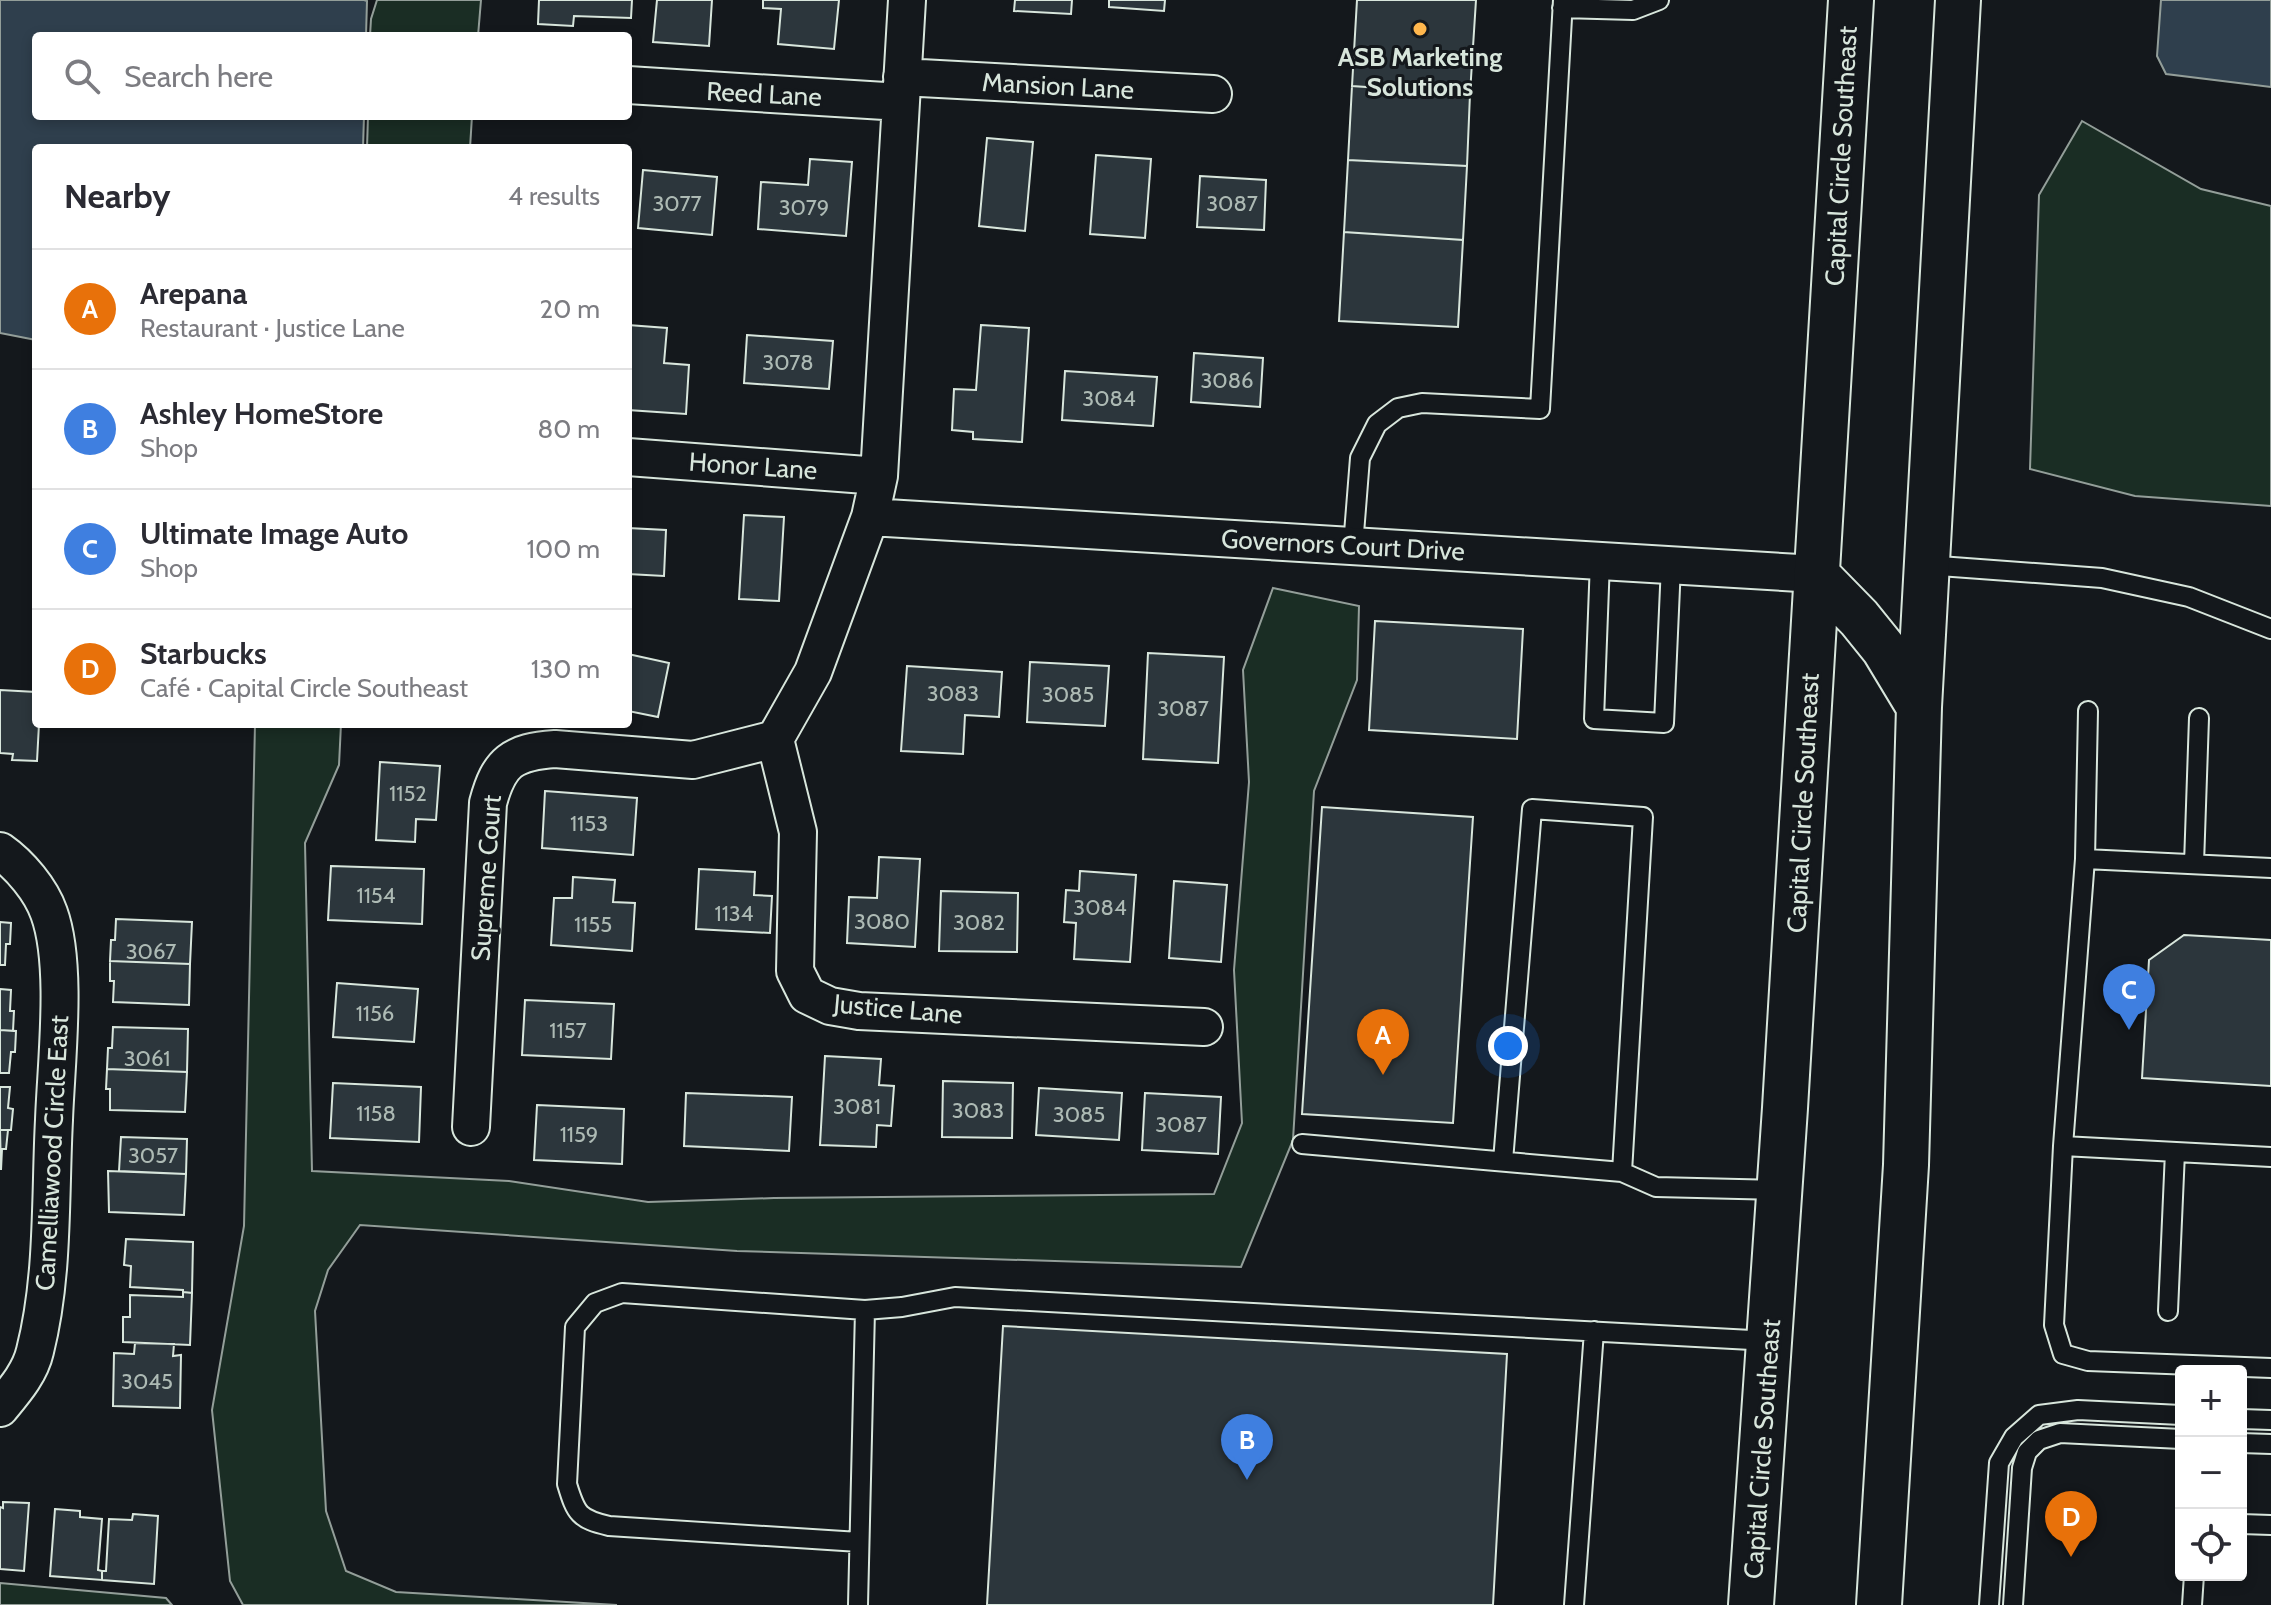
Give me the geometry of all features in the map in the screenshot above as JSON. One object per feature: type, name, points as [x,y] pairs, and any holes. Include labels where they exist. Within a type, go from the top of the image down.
[{"type":"main road","name":"Capital Circle Southeast","points":[[1751,1605],[1780,1190],[1851,0]]},
{"type":"main road","points":[[1879,1605],[1906,1165],[1919,707],[1958,0]]},
{"type":"main road","points":[[1816,574],[1884,649],[1919,707]]},
{"type":"street","points":[[775,739],[813,672],[870,517],[879,476],[907,0]]},
{"type":"street","name":"Reed Lane","points":[[632,85],[901,90]]},
{"type":"street","name":"Mansion Lane","points":[[901,90],[1213,94]]},
{"type":"street","name":"Honor Lane","points":[[632,457],[879,476]]},
{"type":"street","name":"Governors Court Drive","points":[[870,517],[1816,574]]},
{"type":"street","name":"Justice Lane","points":[[775,739],[798,832],[795,971],[807,995],[830,1006],[859,1011],[1204,1027]]},
{"type":"street","name":"Supreme Court","points":[[471,1127],[488,803],[495,777],[514,758],[536,750],[693,760],[775,739]]},
{"type":"street","name":"Camelliawood Circle East","points":[[0,851],[15,861],[49,912],[58,956],[59,1010],[46,1296],[34,1355],[19,1386],[0,1408]]},
{"type":"lane","points":[[1353,546],[1360,458],[1377,424],[1398,408],[1422,403],[1540,409],[1563,4],[1633,10],[1659,0]]},
{"type":"lane","points":[[1600,561],[1594,719],[1664,723],[1671,565]]},
{"type":"lane","points":[[1926,565],[2102,578],[2189,597],[2271,629]]},
{"type":"lane","points":[[2088,711],[2085,859],[2063,1146],[2054,1325],[2063,1354],[2088,1361],[2271,1368]]},
{"type":"lane","points":[[2194,864],[2199,718]]},
{"type":"lane","points":[[1503,1161],[1532,809],[1643,817],[1622,1172]]},
{"type":"lane","points":[[2085,859],[2271,868]]},
{"type":"lane","points":[[1302,1144],[1622,1172],[1656,1187],[1780,1190]]},
{"type":"lane","points":[[2063,1146],[2271,1157]]},
{"type":"lane","points":[[2168,1311],[2175,1152]]},
{"type":"lane","points":[[859,1542],[609,1526],[585,1520],[574,1508],[567,1484],[575,1327],[595,1303],[622,1293],[865,1310],[955,1297],[1770,1341]]},
{"type":"lane","points":[[858,1605],[865,1310]]},
{"type":"lane","points":[[1574,1605],[1594,1331]]},
{"type":"lane","points":[[1989,1605],[1999,1463],[2014,1437],[2039,1415],[2065,1411],[2175,1415]]},
{"type":"lane","points":[[2247,1419],[2271,1420]]},
{"type":"lane","points":[[2013,1605],[2022,1468],[2027,1452],[2039,1440],[2060,1433],[2175,1439]]},
{"type":"lane","points":[[2247,1443],[2271,1444]]},
{"type":"lane","points":[[2247,1524],[2271,1525]]},
{"type":"lane","points":[[2192,1605],[2194,1581]]},
{"type":"green space","points":[[377,0],[481,0],[478,32],[370,32]]},
{"type":"green space","points":[[368,120],[472,120],[470,144],[367,144]]},
{"type":"green space","points":[[2082,121],[2201,189],[2271,206],[2271,506],[2135,496],[2030,469],[2039,195]]},
{"type":"green space","points":[[1273,588],[1359,606],[1357,680],[1314,791],[1293,1140],[1241,1267],[737,1251],[360,1225],[328,1270],[315,1311],[326,1511],[346,1571],[396,1592],[617,1605],[243,1605],[230,1581],[212,1410],[244,1226],[255,728],[341,728],[339,765],[305,843],[312,1171],[509,1181],[648,1202],[1214,1194],[1242,1123],[1234,970],[1249,782],[1243,670]]},
{"type":"green space","points":[[0,1583],[166,1598],[172,1605],[0,1605]]},
{"type":"water","points":[[0,0],[367,1],[366,32],[32,32],[32,120],[364,120],[363,144],[32,144],[32,339],[0,333]]},
{"type":"water","points":[[2161,0],[2271,0],[2271,87],[2166,74],[2157,56]]},
{"type":"building","points":[[539,0],[632,0],[631,18],[574,16],[573,26],[538,24]]},
{"type":"building","points":[[657,0],[712,0],[709,46],[653,42]]},
{"type":"building","points":[[763,0],[839,0],[834,49],[778,44],[781,9],[763,8]]},
{"type":"building","points":[[1015,0],[1072,0],[1071,14],[1014,11]]},
{"type":"building","points":[[1109,0],[1165,0],[1164,11],[1109,7]]},
{"type":"building","points":[[1357,0],[1476,0],[1470,94],[1352,86]]},
{"type":"building","points":[[1352,86],[1470,94],[1467,166],[1348,160]]},
{"type":"building","points":[[987,138],[1033,142],[1025,231],[979,226]]},
{"type":"building","points":[[1096,155],[1151,159],[1145,238],[1090,234]]},
{"type":"building","points":[[810,159],[852,162],[846,236],[758,229],[761,182],[808,185]]},
{"type":"building","points":[[1348,160],[1467,166],[1463,240],[1344,232]]},
{"type":"building","points":[[643,170],[717,177],[712,235],[638,228]]},
{"type":"building","points":[[1200,176],[1266,180],[1264,230],[1197,227]]},
{"type":"building","points":[[1344,232],[1463,240],[1458,327],[1339,321]]},
{"type":"building","points":[[632,325],[667,328],[664,363],[689,365],[686,414],[632,410]]},
{"type":"building","points":[[981,325],[1029,328],[1022,442],[973,439],[973,432],[952,430],[954,389],[976,390]]},
{"type":"building","points":[[747,335],[833,341],[829,389],[744,383]]},
{"type":"building","points":[[1194,353],[1263,358],[1260,407],[1191,402]]},
{"type":"building","points":[[1065,371],[1157,377],[1153,426],[1062,420]]},
{"type":"building","points":[[744,515],[784,517],[779,601],[739,599]]},
{"type":"building","points":[[632,528],[666,530],[664,576],[632,574]]},
{"type":"building","points":[[1375,621],[1523,629],[1517,739],[1369,730]]},
{"type":"building","points":[[1148,653],[1224,657],[1218,763],[1143,759]]},
{"type":"building","points":[[632,655],[669,663],[658,717],[632,712]]},
{"type":"building","points":[[1030,662],[1109,666],[1105,726],[1027,722]]},
{"type":"building","points":[[907,666],[1002,672],[999,717],[965,715],[963,754],[901,751]]},
{"type":"building","points":[[0,690],[32,692],[32,728],[39,728],[37,761],[12,760],[13,754],[0,753]]},
{"type":"building","points":[[380,762],[440,766],[436,820],[416,819],[415,842],[376,840]]},
{"type":"building","points":[[545,791],[637,798],[633,855],[542,848]]},
{"type":"building","points":[[1322,807],[1473,817],[1453,1123],[1302,1114]]},
{"type":"building","points":[[879,857],[920,859],[915,947],[847,943],[849,897],[877,898]]},
{"type":"building","points":[[331,866],[424,869],[422,924],[328,920]]},
{"type":"building","points":[[699,869],[755,872],[754,895],[772,896],[770,933],[696,929]]},
{"type":"building","points":[[1080,871],[1136,875],[1130,962],[1074,959],[1076,923],[1064,922],[1066,890],[1079,891]]},
{"type":"building","points":[[573,877],[615,880],[613,902],[635,903],[632,951],[551,945],[554,898],[572,898]]},
{"type":"building","points":[[1174,881],[1227,885],[1221,962],[1169,958]]},
{"type":"building","points":[[941,891],[1018,893],[1017,952],[939,951]]},
{"type":"building","points":[[116,919],[192,922],[190,964],[110,961]]},
{"type":"building","points":[[0,922],[11,923],[5,965],[0,965]]},
{"type":"building","points":[[2184,935],[2271,940],[2271,1086],[2142,1078],[2149,960]]},
{"type":"building","points":[[110,961],[190,964],[189,1005],[113,1002],[114,981],[110,981]]},
{"type":"building","points":[[337,983],[418,989],[414,1042],[333,1037]]},
{"type":"building","points":[[0,989],[11,990],[13,1031],[0,1030]]},
{"type":"building","points":[[525,1000],[614,1004],[611,1059],[522,1055]]},
{"type":"building","points":[[113,1027],[188,1029],[187,1072],[107,1069]]},
{"type":"building","points":[[0,1030],[16,1031],[15,1052],[11,1052],[9,1073],[0,1073]]},
{"type":"building","points":[[825,1056],[881,1059],[879,1085],[894,1086],[891,1126],[877,1125],[876,1147],[820,1145]]},
{"type":"building","points":[[107,1069],[187,1072],[185,1112],[110,1110],[110,1089],[106,1089]]},
{"type":"building","points":[[943,1081],[1013,1083],[1012,1138],[942,1137]]},
{"type":"building","points":[[333,1083],[421,1087],[419,1142],[330,1138]]},
{"type":"building","points":[[0,1087],[10,1087],[8,1108],[13,1109],[11,1130],[0,1130]]},
{"type":"building","points":[[1039,1088],[1122,1093],[1119,1140],[1036,1135]]},
{"type":"building","points":[[686,1093],[792,1097],[789,1151],[684,1146]]},
{"type":"building","points":[[1145,1093],[1221,1097],[1218,1154],[1142,1150]]},
{"type":"building","points":[[537,1105],[624,1109],[622,1164],[534,1160]]},
{"type":"building","points":[[0,1130],[8,1130],[6,1149],[2,1149],[1,1170]]},
{"type":"building","points":[[121,1137],[187,1139],[186,1174],[119,1171]]},
{"type":"building","points":[[108,1171],[186,1174],[184,1215],[109,1212]]},
{"type":"building","points":[[126,1239],[193,1242],[192,1293],[130,1287],[131,1266],[124,1265]]},
{"type":"building","points":[[183,1292],[192,1293],[190,1345],[123,1342],[123,1317],[130,1317],[130,1295],[183,1297]]},
{"type":"building","points":[[1003,1326],[1507,1354],[1493,1605],[987,1605]]},
{"type":"building","points":[[135,1343],[174,1344],[173,1356],[181,1355],[180,1408],[113,1406],[114,1353],[134,1354]]},
{"type":"building","points":[[3,1502],[29,1503],[24,1571],[0,1569],[0,1507],[3,1508]]},
{"type":"building","points":[[55,1509],[80,1511],[80,1517],[102,1519],[98,1570],[102,1571],[102,1580],[50,1576]]},
{"type":"building","points":[[133,1514],[158,1516],[154,1584],[102,1580],[102,1571],[106,1571],[109,1519],[132,1520]]},
{"type":"place","name":"ASB Marketing Solutions","points":[[1420,29]]},
{"type":"place","name":"Ultimate Image Auto","points":[[2129,1030]]},
{"type":"place","name":"Arepana","points":[[1383,1075]]},
{"type":"place","name":"Ashley HomeStore","points":[[1247,1480]]},
{"type":"place","name":"Starbucks","points":[[2071,1557]]}]
